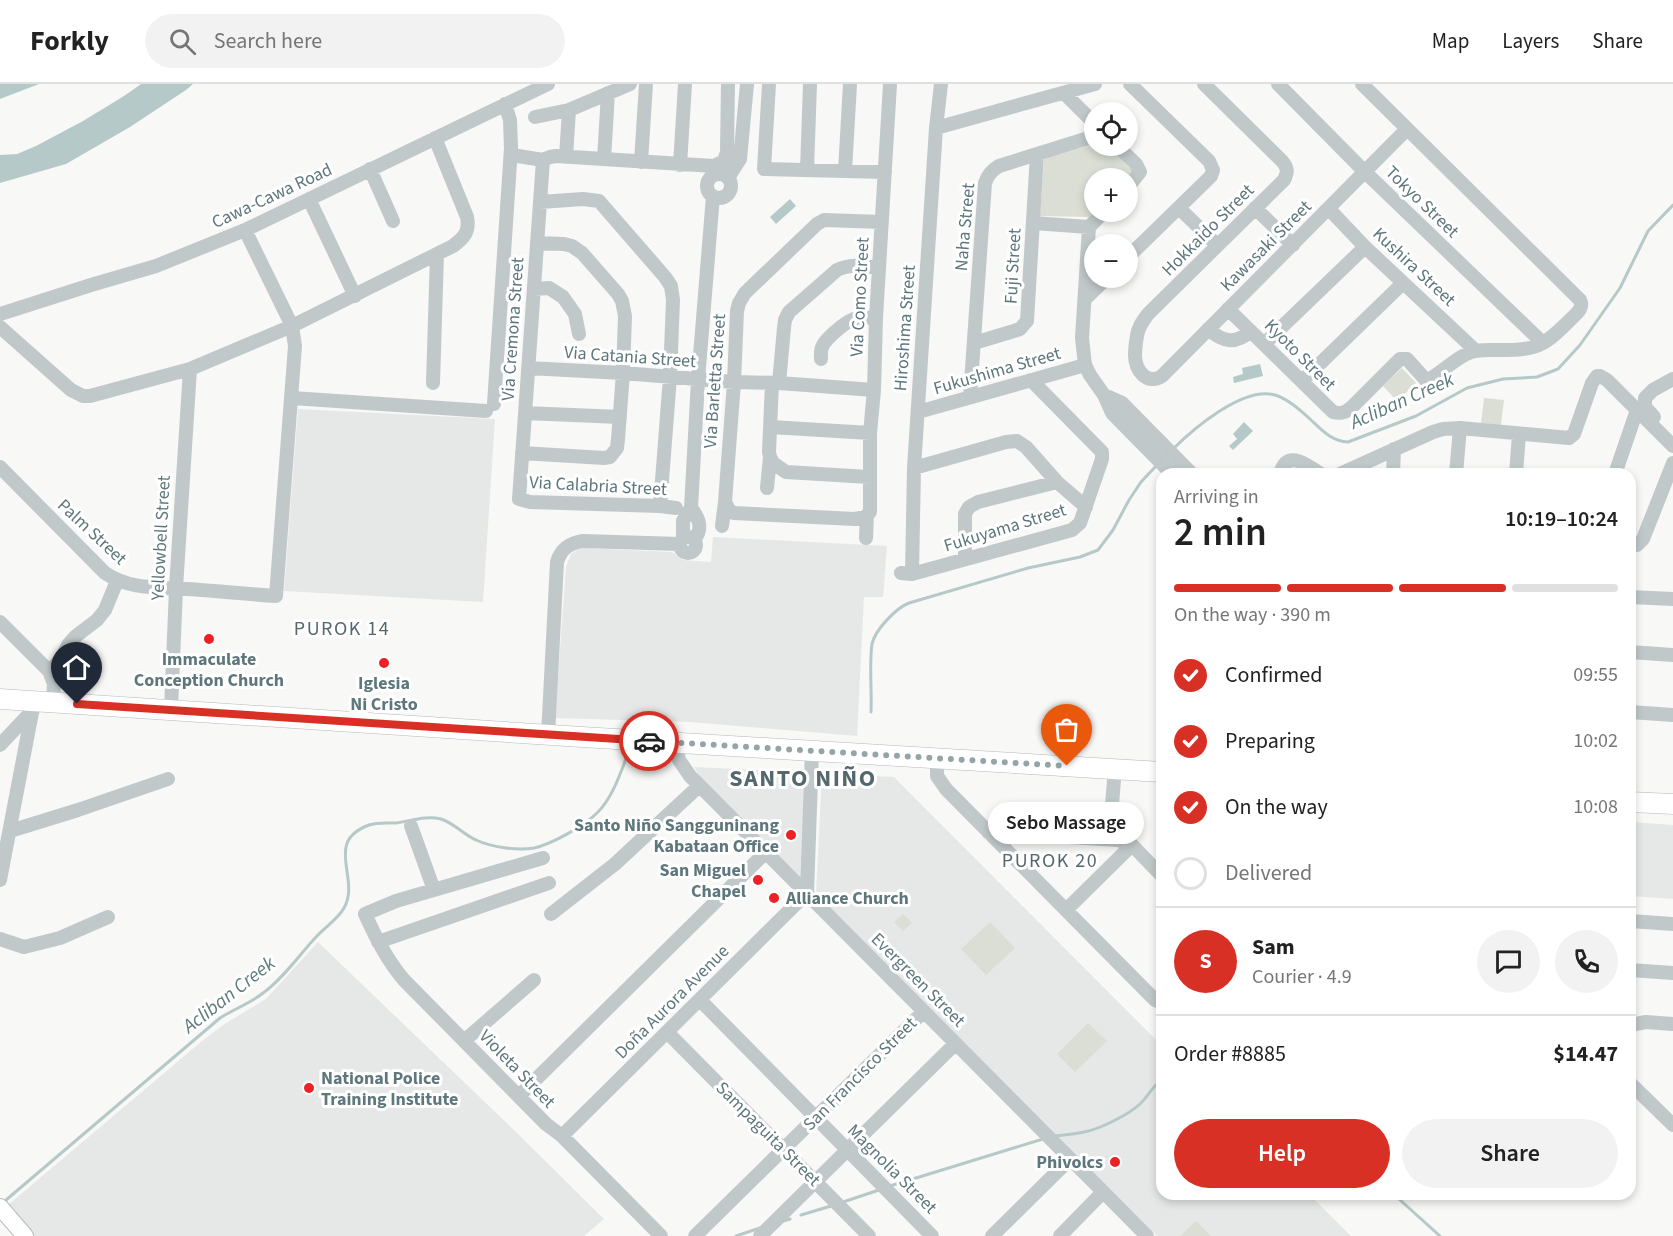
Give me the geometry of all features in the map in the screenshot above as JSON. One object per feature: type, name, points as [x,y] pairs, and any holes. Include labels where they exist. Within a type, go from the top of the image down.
[{"type":"highway","points":[[0,699],[40,705],[171,710],[1156,772]]},
{"type":"highway","points":[[1636,802],[1673,804]]},
{"type":"main road","points":[[0,1207],[25,1236]]},
{"type":"street","name":"Cawa-Cawa Road","points":[[0,314],[156,266],[245,230],[548,84]]},
{"type":"street","points":[[535,117],[568,110],[630,84]]},
{"type":"street","points":[[641,162],[646,84]]},
{"type":"street","points":[[680,165],[685,84]]},
{"type":"street","points":[[518,156],[543,160],[550,157],[566,157],[710,167],[724,161],[727,152],[728,84]]},
{"type":"street","points":[[548,735],[559,555],[568,545],[583,541],[686,541],[683,520],[691,508],[712,196],[707,188],[710,178],[722,174],[728,178],[740,159],[747,84]]},
{"type":"street","points":[[769,84],[764,169],[885,172]]},
{"type":"street","points":[[807,170],[810,84]]},
{"type":"street","points":[[845,171],[850,84]]},
{"type":"street","name":"Via Como Street","points":[[866,538],[890,84]]},
{"type":"street","name":"Hiroshima Street","points":[[907,574],[936,128],[941,84]]},
{"type":"street","points":[[936,128],[1095,84]]},
{"type":"street","points":[[1130,84],[1209,161],[1212,170],[1211,176],[1138,247]]},
{"type":"street","name":"Hokkaido Street","points":[[1146,378],[1139,371],[1135,356],[1137,333],[1141,323],[1284,180],[1287,174],[1282,160],[1204,84]]},
{"type":"street","name":"Tokyo Street","points":[[1278,84],[1365,172],[1543,343]]},
{"type":"street","points":[[1362,84],[1407,129]]},
{"type":"street","points":[[604,159],[608,93]]},
{"type":"street","points":[[1064,93],[1084,113]]},
{"type":"street","points":[[245,230],[292,326],[295,346],[292,398],[490,407],[511,148],[510,120],[505,104]]},
{"type":"street","points":[[566,157],[568,110]]},
{"type":"street","name":"Kawasaki Street","points":[[1146,378],[1152,380],[1162,376],[1407,129]]},
{"type":"street","name":"Kyoto Street","points":[[1228,309],[1333,412],[1342,413],[1351,408],[1400,359],[1407,359],[1428,380],[1463,356],[1476,351],[1525,350],[1543,343],[1578,312],[1582,304],[1580,300],[1407,129]]},
{"type":"street","points":[[0,327],[71,390],[83,396],[96,395],[190,369],[292,326],[453,246],[464,237],[468,224],[465,211],[435,138]]},
{"type":"street","name":"Naha Street","points":[[970,397],[985,183],[992,170],[999,166],[1084,139]]},
{"type":"street","name":"Fuji Street","points":[[974,343],[1014,332],[1028,321],[1037,154]]},
{"type":"street","points":[[1128,156],[1138,168]]},
{"type":"street","name":"Via Cremona Street","points":[[519,499],[543,160]]},
{"type":"street","points":[[370,169],[393,221]]},
{"type":"street","points":[[309,199],[355,296]]},
{"type":"street","points":[[540,202],[583,199],[596,200],[601,203],[665,276],[671,286],[673,300],[670,377],[660,506]]},
{"type":"street","points":[[1179,208],[1217,245]]},
{"type":"street","points":[[1255,208],[1293,245]]},
{"type":"street","name":"Kushira Street","points":[[1329,209],[1365,247],[1476,351]]},
{"type":"street","name":"Via Barletta Street","points":[[722,526],[739,303],[745,292],[824,220],[882,222]]},
{"type":"street","points":[[1094,222],[1089,227],[1084,299],[1082,339],[1085,365],[1104,395],[1112,413],[1167,468]]},
{"type":"street","points":[[1033,223],[1089,227]]},
{"type":"street","points":[[522,453],[610,457],[617,448],[620,417],[625,316],[622,300],[576,248],[564,244],[537,243]]},
{"type":"street","points":[[1264,344],[1365,247]]},
{"type":"street","points":[[433,383],[437,254]]},
{"type":"street","points":[[767,488],[776,383],[785,320],[789,312],[837,270],[845,266],[879,268]]},
{"type":"street","points":[[1302,381],[1403,283]]},
{"type":"street","points":[[534,289],[549,288],[563,297],[575,314],[579,334]]},
{"type":"street","points":[[1084,299],[1096,288]]},
{"type":"street","points":[[821,359],[823,345],[851,320],[876,318]]},
{"type":"street","points":[[1208,329],[1216,336],[1228,340],[1242,337],[1251,331]]},
{"type":"street","name":"Fukushima Street","points":[[918,412],[1085,365]]},
{"type":"street","name":"Via Catania Street","points":[[528,368],[874,390]]},
{"type":"street","name":"Yellowbell Street","points":[[171,710],[190,369]]},
{"type":"street","points":[[1353,468],[1443,429],[1460,428],[1565,439],[1572,436],[1592,383],[1597,376],[1607,380],[1673,446]]},
{"type":"street","points":[[1673,379],[1653,390],[1645,398],[1645,407],[1673,435]]},
{"type":"street","name":"Fukuyama Street","points":[[907,574],[1072,530],[1080,523],[1102,459],[1102,452],[1031,380]]},
{"type":"street","points":[[1104,395],[1122,403],[1186,468]]},
{"type":"street","name":"Palm Street","points":[[0,467],[105,573],[117,581],[148,588],[276,596],[292,398]]},
{"type":"street","points":[[1617,468],[1637,410]]},
{"type":"street","points":[[525,413],[620,417]]},
{"type":"street","points":[[771,427],[870,433]]},
{"type":"street","points":[[1457,468],[1460,428]]},
{"type":"street","points":[[1516,468],[1519,434]]},
{"type":"street","points":[[914,468],[1006,442],[1017,441],[1026,447],[1057,482],[1086,507]]},
{"type":"street","points":[[1393,468],[1394,449]]},
{"type":"street","points":[[770,457],[786,472],[869,477]]},
{"type":"street","points":[[1282,468],[1292,459],[1311,468]]},
{"type":"street","points":[[1636,545],[1643,539],[1673,463]]},
{"type":"street","points":[[965,560],[965,514],[969,507],[978,502],[1057,482]]},
{"type":"street","points":[[725,498],[729,510],[734,513],[855,519],[868,514]]},
{"type":"street","name":"Via Calabria Street","points":[[519,499],[530,502],[676,508]]},
{"type":"street","points":[[49,671],[61,660],[68,645],[76,636],[97,620],[105,610],[117,581]]},
{"type":"street","points":[[1636,597],[1673,599]]},
{"type":"street","points":[[0,622],[49,671],[54,684],[40,705],[0,745]]},
{"type":"street","points":[[1636,652],[1673,655]]},
{"type":"street","points":[[0,880],[40,705]]},
{"type":"street","points":[[1636,712],[1673,714]]},
{"type":"street","name":"Evergreen Street","points":[[676,742],[683,768],[699,786],[1147,1236]]},
{"type":"street","points":[[807,893],[812,750]]},
{"type":"street","points":[[937,758],[937,776],[940,782],[1156,1000]]},
{"type":"street","points":[[1109,839],[1115,769]]},
{"type":"street","points":[[10,831],[168,779]]},
{"type":"street","points":[[551,914],[615,864],[699,786]]},
{"type":"street","points":[[411,826],[434,890],[543,858]]},
{"type":"street","points":[[988,832],[1118,840],[1132,845],[1156,870]]},
{"type":"street","points":[[1066,910],[1132,845]]},
{"type":"street","points":[[519,1096],[766,852]]},
{"type":"street","points":[[378,942],[549,883]]},
{"type":"street","name":"Violeta Street","points":[[434,890],[385,905],[365,914],[394,969],[546,1124],[562,1136],[661,1236]]},
{"type":"street","name":"Doña Aurora Avenue","points":[[562,1136],[807,893]]},
{"type":"street","points":[[0,939],[24,947],[60,938],[108,917]]},
{"type":"street","points":[[1636,921],[1673,924]]},
{"type":"street","points":[[1636,970],[1673,973]]},
{"type":"street","points":[[464,1041],[534,980]]},
{"type":"street","name":"Magnolia Street","points":[[700,1000],[932,1236]]},
{"type":"street","name":"San Francisco Street","points":[[695,1236],[923,1012]]},
{"type":"street","points":[[1636,1023],[1673,1024]]},
{"type":"street","name":"Sampaguita Street","points":[[667,1032],[869,1236]]},
{"type":"street","points":[[760,1236],[955,1044]]},
{"type":"street","points":[[1636,1089],[1673,1125]]},
{"type":"street","points":[[992,1236],[1070,1159]]},
{"type":"street","points":[[1060,1236],[1103,1192]]},
{"type":"shaded area","points":[[0,84],[39,84],[0,99]]},
{"type":"shaded area","points":[[141,84],[193,84],[130,127],[66,164],[0,183],[0,155],[17,154],[36,146],[83,121]]},
{"type":"shaded area","points":[[1084,147],[1084,156],[1117,156],[1130,168],[1084,168],[1084,217],[1040,216],[1044,159]]},
{"type":"shaded area","points":[[790,199],[796,206],[776,224],[770,217]]},
{"type":"shaded area","points":[[1260,364],[1263,376],[1234,383],[1233,377],[1243,374],[1242,368]]},
{"type":"shaded area","points":[[1402,368],[1416,383],[1397,401],[1383,386]]},
{"type":"shaded area","points":[[1484,398],[1504,400],[1501,425],[1481,423]]},
{"type":"shaded area","points":[[298,409],[495,419],[483,602],[284,591]]},
{"type":"shaded area","points":[[1244,422],[1253,431],[1233,450],[1229,446],[1237,439],[1233,434]]},
{"type":"shaded area","points":[[713,537],[887,546],[883,597],[864,597],[857,736],[690,722],[555,718],[566,567],[571,554],[585,548],[672,552],[683,560],[711,562]]},
{"type":"shaded area","points":[[694,767],[806,772],[801,880],[704,783]]},
{"type":"shaded area","points":[[822,773],[894,777],[1156,1040],[1156,1200],[1315,1200],[1351,1236],[1157,1236],[816,893]]},
{"type":"shaded area","points":[[1636,822],[1673,825],[1673,899],[1636,896]]},
{"type":"shaded area","points":[[903,914],[912,923],[903,931],[894,922]]},
{"type":"shaded area","points":[[990,922],[1015,948],[986,975],[961,949]]},
{"type":"shaded area","name":"National Police Training Institute","points":[[318,942],[604,1219],[584,1236],[35,1236],[8,1205],[202,1041],[226,1023],[266,999]]},
{"type":"shaded area","points":[[1088,1023],[1107,1041],[1075,1072],[1057,1054]]},
{"type":"shaded area","points":[[1196,1221],[1211,1236],[1180,1236]]},
{"type":"waterway","name":"Acliban Creek","points":[[1172,450],[1192,431],[1219,411],[1248,397],[1262,394],[1285,399],[1327,434],[1337,440],[1348,442],[1416,416],[1467,388],[1503,379],[1537,377],[1558,369],[1580,345],[1620,288],[1648,231],[1673,205]]},
{"type":"waterway","name":"Acliban Creek","points":[[871,712],[872,644],[877,632],[892,614],[909,603],[1028,568],[1080,557],[1098,550],[1113,530],[1141,482],[1157,465]]},
{"type":"waterway","name":"Acliban Creek","points":[[6,1200],[220,1018],[258,997],[284,974],[344,908],[349,885],[345,851],[348,841],[355,832],[375,823],[435,818],[446,821],[472,838],[489,845],[520,849],[541,846],[576,829],[597,813],[612,793],[628,753]]},
{"type":"waterway","points":[[1055,1136],[1091,1130],[1114,1121],[1140,1104],[1156,1085]]},
{"type":"waterway","points":[[890,1186],[1043,1139]]},
{"type":"waterway","points":[[843,1202],[879,1190]]},
{"type":"waterway","points":[[1400,1200],[1440,1236]]},
{"type":"waterway","points":[[801,1215],[831,1206]]},
{"type":"waterway","points":[[783,1221],[790,1219]]},
{"type":"waterway","points":[[736,1236],[760,1228]]},
{"type":"way so far","points":[[649,741],[1067,766]]},
{"type":"place","name":"Immaculate Conception Church","points":[[209,639]]},
{"type":"place","name":"Iglesia Ni Cristo","points":[[384,663]]},
{"type":"place","name":"Sebo Massage","points":[[1067,766]]},
{"type":"place","name":"Santo Niño Sangguninang Kabataan Office","points":[[791,835]]},
{"type":"place","name":"San Miguel Chapel","points":[[758,880]]},
{"type":"place","name":"Alliance Church","points":[[774,898]]},
{"type":"place","name":"National Police Training Institute","points":[[309,1088]]},
{"type":"place","name":"Phivolcs","points":[[1115,1162]]},
{"type":"district","name":"PUROK 14","points":[[342,629]]},
{"type":"district","name":"SANTO NIÑO","points":[[803,778]]},
{"type":"district","name":"PUROK 20","points":[[1050,861]]},
{"type":"route","points":[[77,704],[649,741]]}]
